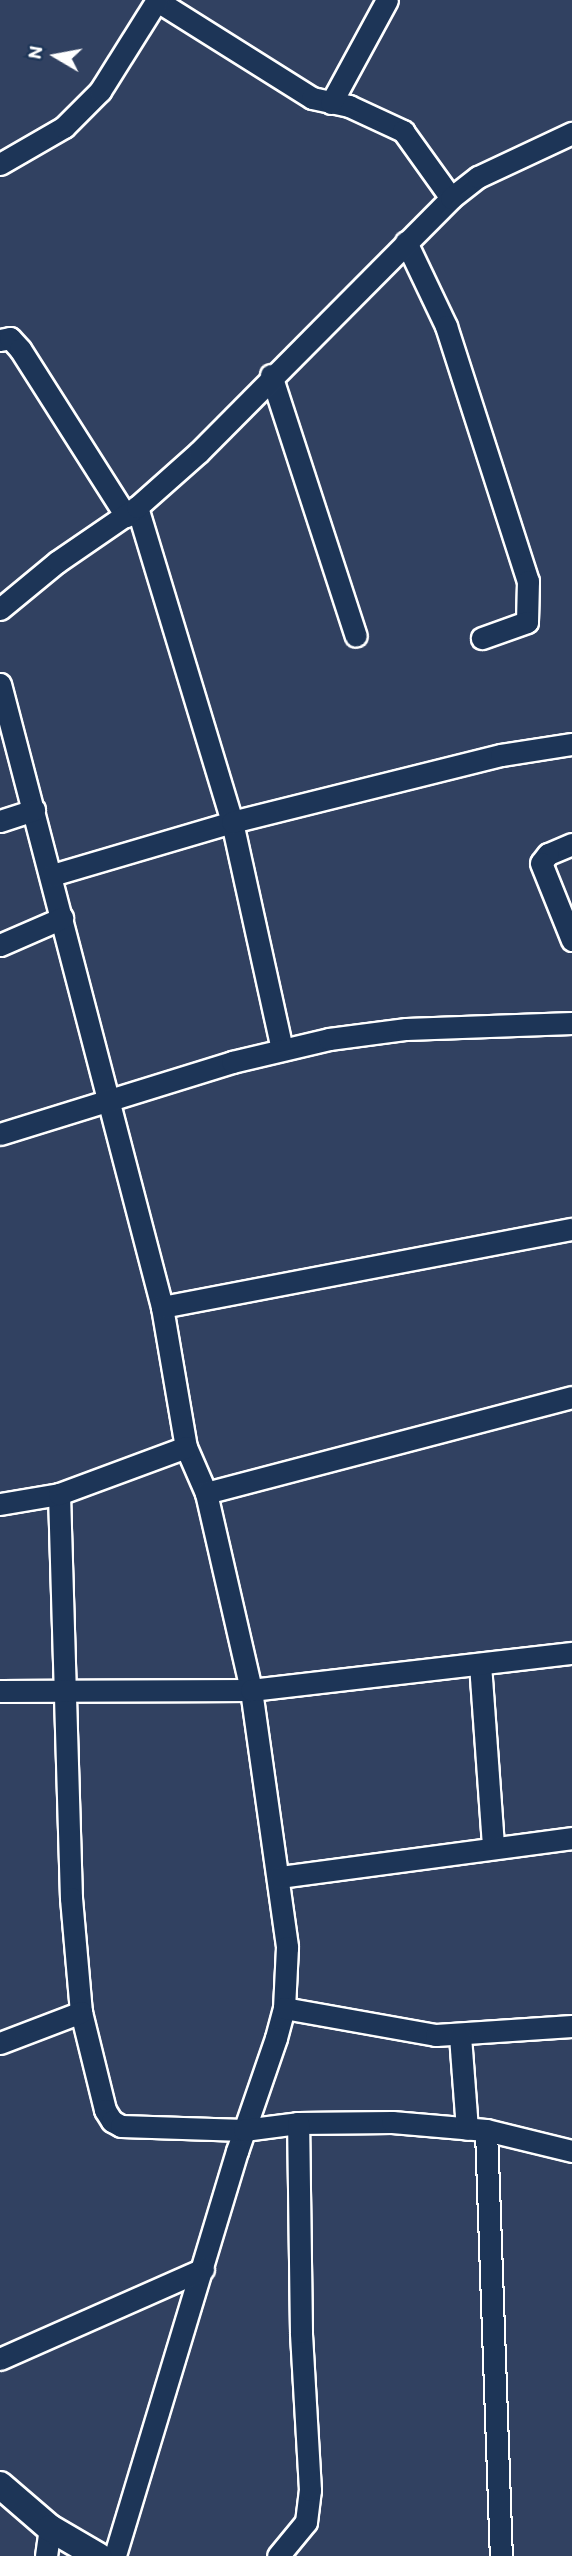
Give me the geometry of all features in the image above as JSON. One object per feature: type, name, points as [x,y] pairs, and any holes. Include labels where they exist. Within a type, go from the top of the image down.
[{"type":"street","points":[[0,164],[64,127],[100,91],[157,0],[257,67],[312,98],[384,120],[403,131],[451,198]]},
{"type":"street","points":[[331,103],[387,0]]},
{"type":"street","points":[[0,609],[57,562],[131,512],[199,452],[271,375],[451,198],[478,177],[572,133]]},
{"type":"street","points":[[406,242],[446,326],[528,581],[527,622],[482,638]]},
{"type":"street","points":[[0,340],[10,338],[20,349],[131,512],[232,822],[282,1049]]},
{"type":"street","points":[[271,375],[356,636]]},
{"type":"street","points":[[0,684],[52,875],[106,1101],[162,1307],[186,1447],[206,1493],[251,1690],[280,1877],[287,1947],[284,2008],[244,2130],[115,2556]]},
{"type":"street","points":[[52,875],[232,822],[500,755],[572,744]]},
{"type":"street","points":[[0,821],[34,810]]},
{"type":"street","points":[[572,844],[548,854],[541,863],[572,940]]},
{"type":"street","points":[[0,945],[62,918]]},
{"type":"street","points":[[0,1134],[282,1049],[406,1029],[572,1023]]},
{"type":"street","points":[[162,1307],[572,1228]]},
{"type":"street","points":[[206,1493],[572,1397]]},
{"type":"street","points":[[0,1504],[59,1494],[186,1447]]},
{"type":"street","points":[[59,1494],[71,1898],[80,2012],[105,2110],[112,2121],[121,2126],[244,2130],[298,2123],[392,2122],[477,2129],[572,2151]]},
{"type":"street","points":[[0,1691],[251,1690],[572,1653]]},
{"type":"street","points":[[480,1664],[493,1847]]},
{"type":"street","points":[[280,1877],[572,1838]]},
{"type":"street","points":[[284,2008],[390,2030],[460,2036],[572,2026]]},
{"type":"street","points":[[0,2043],[80,2012]]},
{"type":"street","points":[[460,2036],[477,2129],[501,2556]]},
{"type":"street","points":[[278,2556],[306,2522],[310,2490],[301,2332],[298,2123]]},
{"type":"street","points":[[0,2359],[203,2269]]},
{"type":"street","points":[[0,2485],[50,2528],[98,2556]]},
{"type":"street","points":[[46,2556],[50,2528]]}]
